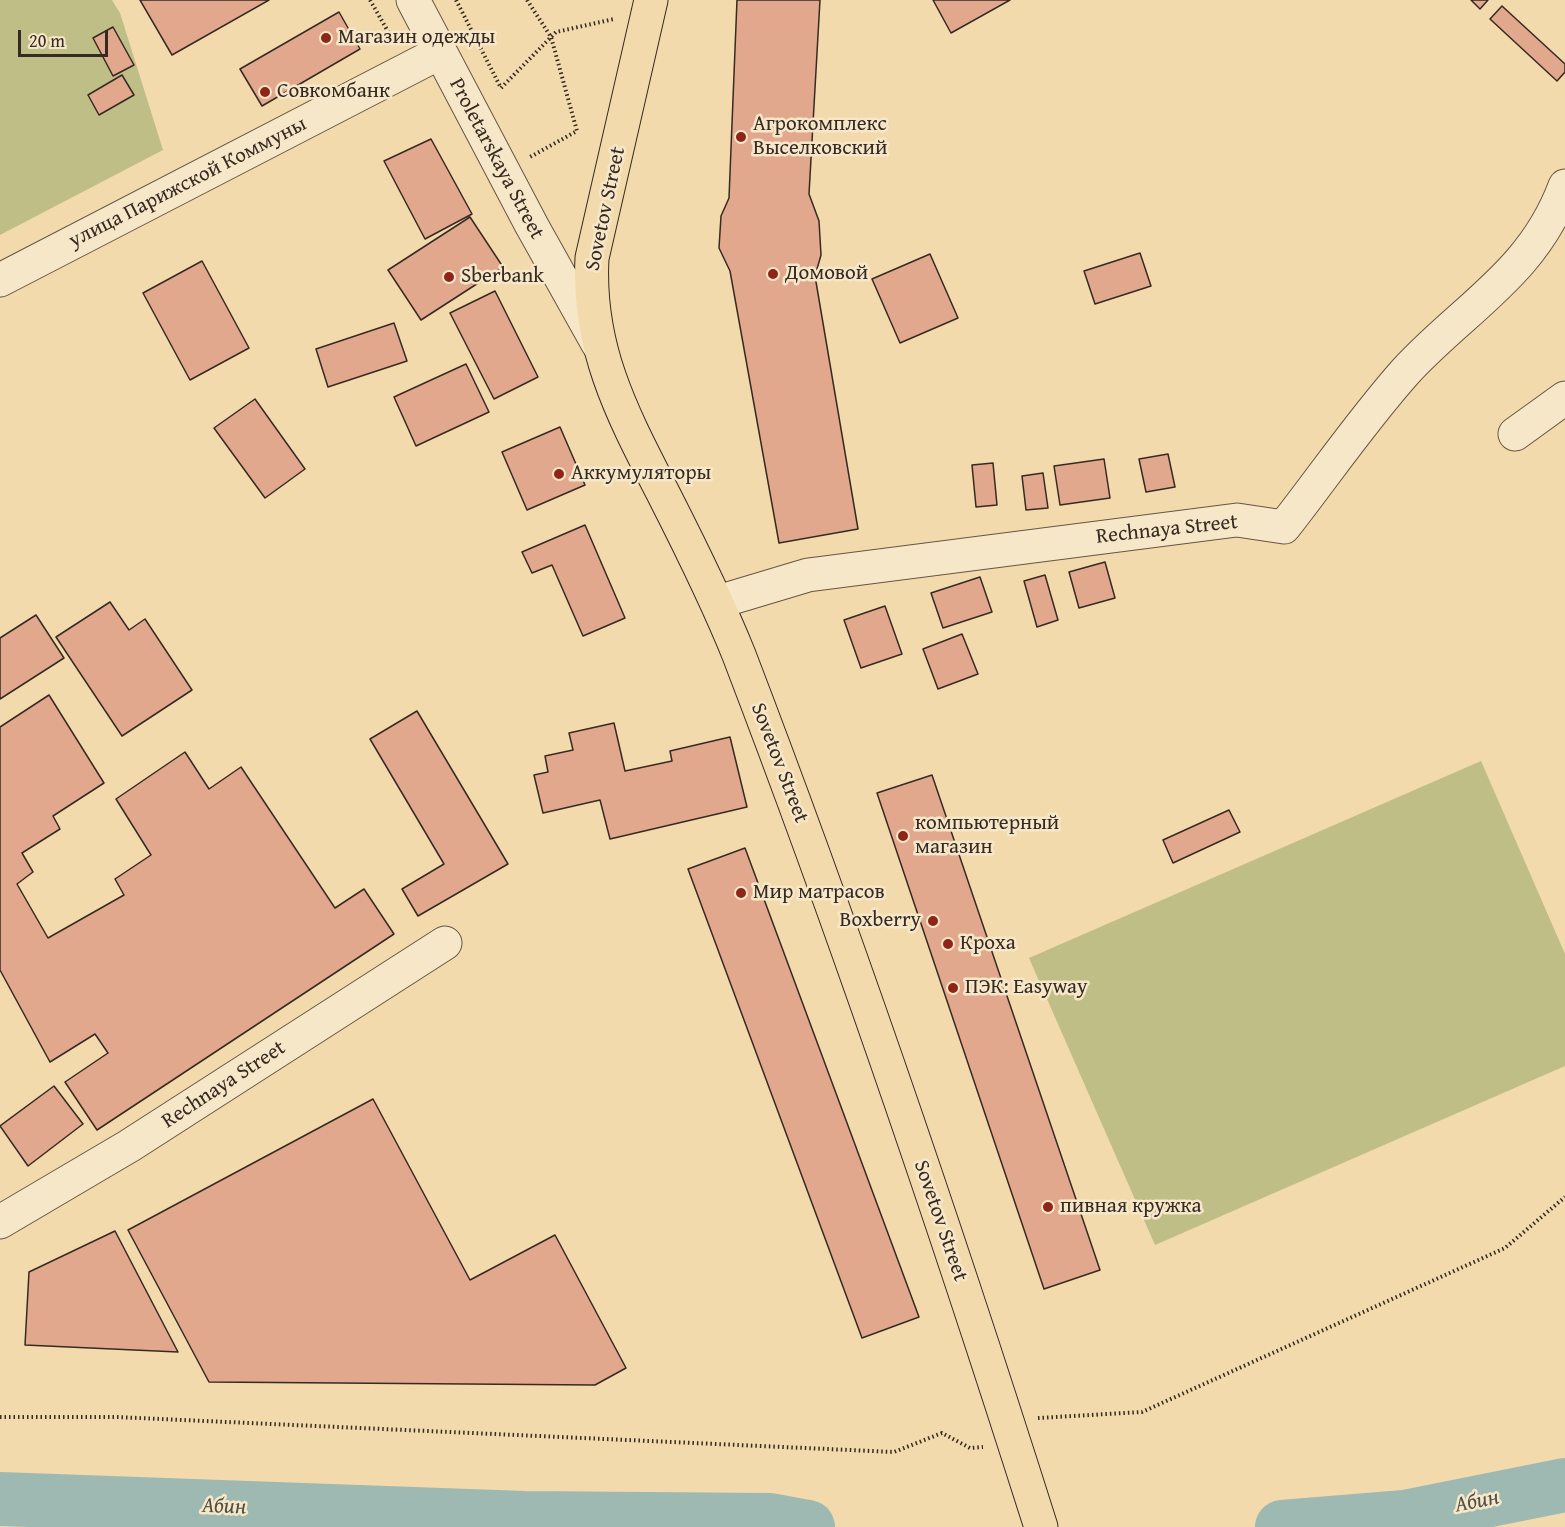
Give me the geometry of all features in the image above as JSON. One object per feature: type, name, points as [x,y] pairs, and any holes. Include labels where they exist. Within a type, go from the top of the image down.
[{"type":"main road","name":"Sovetov Street","points":[[651,0],[592,258],[591,287],[601,348],[617,402],[718,602],[861,985],[1013,1434],[1041,1527]]},
{"type":"street","name":"Proletarskaya Street","points":[[412,0],[601,348]]},
{"type":"street","name":"улица Парижской Коммуны","points":[[0,280],[439,53]]},
{"type":"street","name":"Rechnaya Street","points":[[718,602],[808,575],[1237,519],[1284,527],[1406,371],[1511,274],[1556,210],[1565,186]]},
{"type":"street","points":[[1515,434],[1565,398]]},
{"type":"street","name":"Rechnaya Street","points":[[0,1222],[129,1146],[445,943]]},
{"type":"path","points":[[370,0],[390,35]]},
{"type":"path","points":[[456,0],[501,88],[556,32],[615,19]]},
{"type":"path","points":[[521,161],[577,131],[551,37],[528,0]]},
{"type":"path","points":[[612,30],[617,10]]},
{"type":"path","points":[[0,1417],[128,1418],[894,1452],[942,1433],[970,1448],[1013,1434],[1142,1412],[1505,1248],[1565,1197]]},
{"type":"shaded area","points":[[0,0],[112,0],[120,13],[163,150],[0,235]]},
{"type":"shaded area","points":[[1481,761],[1565,954],[1565,1066],[1155,1245],[1029,958]]},
{"type":"building","points":[[140,0],[269,0],[172,55]]},
{"type":"building","name":"Домовой","points":[[737,0],[820,0],[809,194],[819,221],[821,255],[815,276],[858,529],[779,543],[730,271],[719,248],[721,216],[729,198]]},
{"type":"building","points":[[933,0],[1010,0],[951,33]]},
{"type":"building","points":[[1471,0],[1488,0],[1480,9]]},
{"type":"building","points":[[1502,6],[1565,64],[1565,72],[1557,81],[1490,19]]},
{"type":"building","points":[[339,12],[360,49],[262,106],[240,69]]},
{"type":"building","points":[[113,27],[134,65],[113,76],[93,38]]},
{"type":"building","points":[[122,75],[134,95],[99,115],[88,95]]},
{"type":"building","points":[[431,139],[472,214],[425,239],[384,161]]},
{"type":"building","points":[[470,217],[503,267],[421,320],[388,270]]},
{"type":"building","points":[[1140,253],[1151,286],[1095,304],[1084,271]]},
{"type":"building","points":[[930,254],[958,318],[900,343],[872,279]]},
{"type":"building","points":[[202,261],[249,348],[190,380],[143,293]]},
{"type":"building","points":[[495,291],[538,377],[494,399],[450,313]]},
{"type":"building","points":[[394,323],[407,361],[328,387],[316,349]]},
{"type":"building","points":[[466,364],[489,412],[416,446],[394,397]]},
{"type":"building","points":[[255,399],[305,469],[265,498],[214,428]]},
{"type":"building","points":[[560,427],[585,485],[527,510],[502,452]]},
{"type":"building","points":[[1168,454],[1175,487],[1146,492],[1139,459]]},
{"type":"building","points":[[1104,459],[1110,498],[1060,505],[1054,466]]},
{"type":"building","points":[[993,463],[997,505],[976,507],[972,465]]},
{"type":"building","points":[[1043,473],[1048,508],[1026,510],[1022,476]]},
{"type":"building","points":[[585,525],[625,618],[583,636],[552,565],[532,573],[522,552]]},
{"type":"building","points":[[1105,562],[1115,598],[1079,608],[1069,572]]},
{"type":"building","points":[[1045,575],[1058,620],[1037,627],[1024,581]]},
{"type":"building","points":[[980,577],[992,612],[943,628],[931,593]]},
{"type":"building","points":[[110,602],[129,630],[145,619],[192,690],[122,736],[56,637]]},
{"type":"building","points":[[885,606],[902,654],[861,668],[844,620]]},
{"type":"building","points":[[36,615],[64,658],[0,699],[0,638]]},
{"type":"building","points":[[962,634],[978,674],[938,689],[923,649]]},
{"type":"building","points":[[49,695],[104,783],[53,816],[60,829],[22,853],[33,872],[17,884],[48,938],[124,895],[115,879],[151,855],[116,799],[185,752],[209,789],[241,767],[335,908],[364,889],[394,934],[97,1130],[65,1082],[108,1053],[95,1034],[50,1062],[0,970],[0,727]]},
{"type":"building","points":[[417,711],[508,864],[418,916],[402,889],[444,864],[370,739]]},
{"type":"building","points":[[614,723],[625,771],[672,761],[670,751],[730,737],[747,807],[610,839],[600,800],[543,813],[534,775],[548,772],[545,756],[573,750],[569,733]]},
{"type":"building","points":[[932,775],[1100,1270],[1044,1289],[877,793]]},
{"type":"building","points":[[1229,810],[1240,832],[1173,863],[1163,840]]},
{"type":"building","points":[[745,848],[919,1317],[862,1338],[688,869]]},
{"type":"building","points":[[54,1086],[83,1124],[28,1166],[0,1126]]},
{"type":"building","points":[[373,1099],[470,1280],[555,1235],[626,1368],[595,1385],[209,1382],[128,1230]]},
{"type":"building","points":[[115,1231],[178,1352],[25,1345],[29,1272]]},
{"type":"waterway","name":"Абин","points":[[1282,1527],[1405,1517],[1565,1485]]},
{"type":"waterway","name":"Абин","points":[[0,1499],[524,1518],[770,1520],[808,1527]]},
{"type":"place","name":"Магазин одежды","points":[[326,38]]},
{"type":"place","name":"Совкомбанк","points":[[265,92]]},
{"type":"place","name":"Агрокомплекс Выселковский","points":[[741,137]]},
{"type":"place","name":"Домовой","points":[[773,274]]},
{"type":"place","name":"Sberbank","points":[[449,277]]},
{"type":"place","name":"Аккумуляторы","points":[[559,474]]},
{"type":"place","name":"компьютерный магазин","points":[[903,836]]},
{"type":"place","name":"Мир матрасов","points":[[741,893]]},
{"type":"place","name":"Boxberry","points":[[933,921]]},
{"type":"place","name":"Кроха","points":[[948,944]]},
{"type":"place","name":"ПЭК: Easyway","points":[[953,988]]},
{"type":"place","name":"пивная кружка","points":[[1048,1207]]}]
